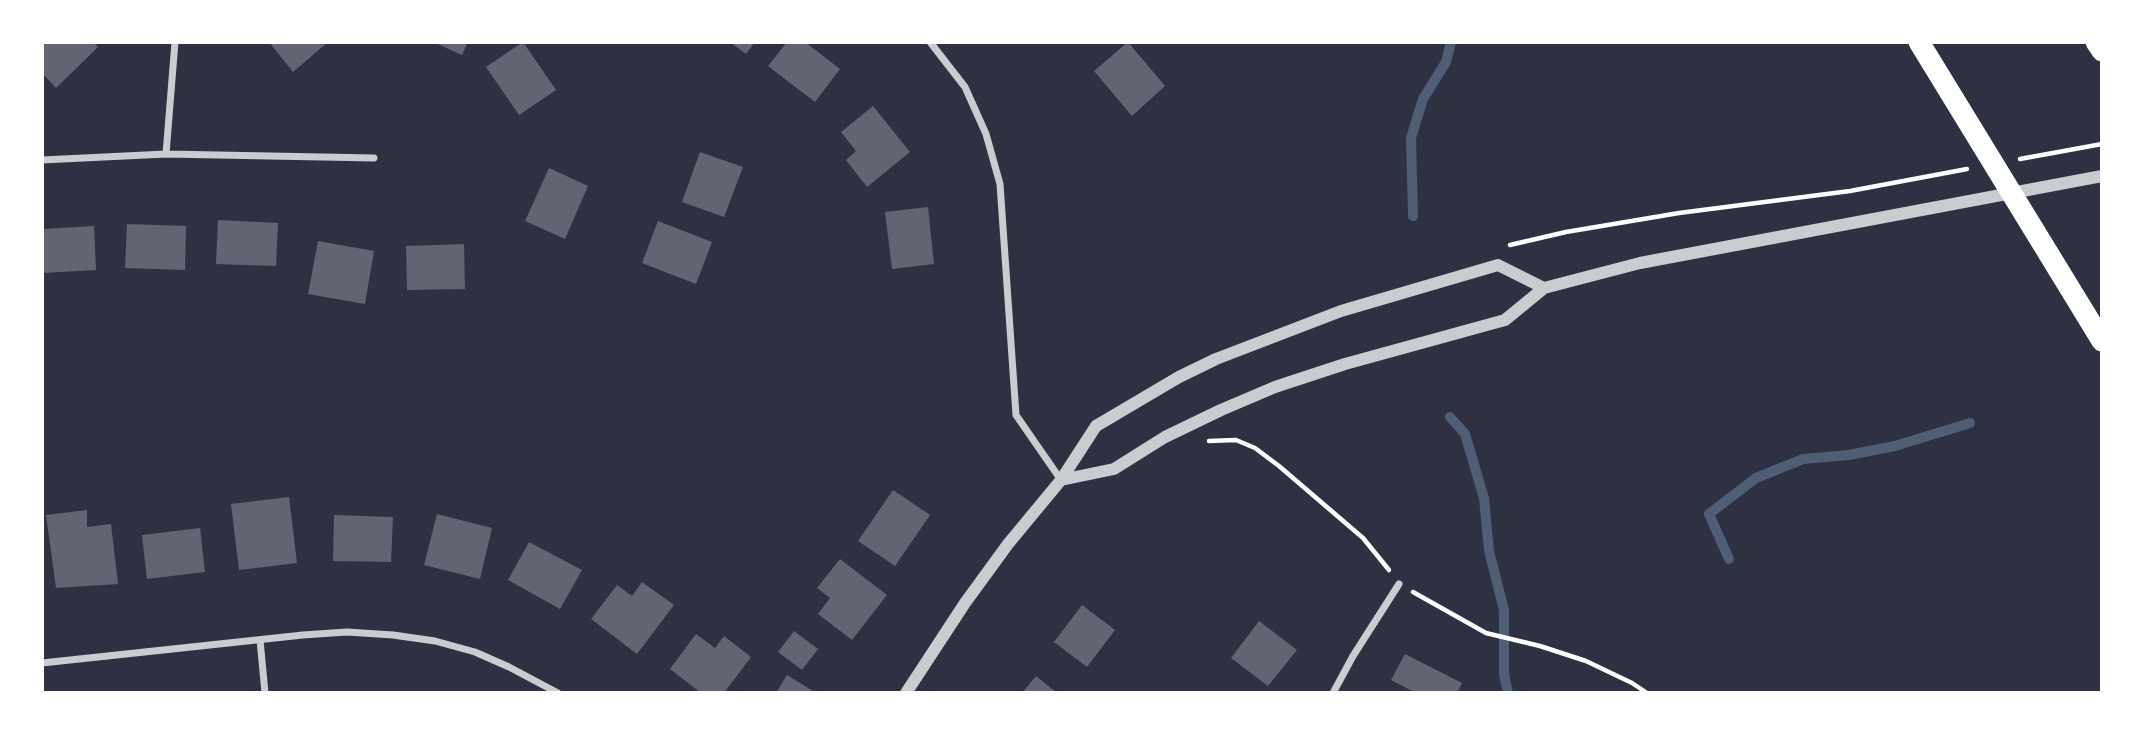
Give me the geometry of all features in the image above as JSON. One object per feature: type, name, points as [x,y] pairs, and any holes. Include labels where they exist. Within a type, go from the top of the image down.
[{"type":"highway","points":[[1919,42],[2102,341]]},
{"type":"highway","points":[[2096,42],[2102,51]]},
{"type":"street","points":[[166,155],[175,42]]},
{"type":"street","points":[[930,42],[965,87],[986,134],[1000,184],[1016,415],[1061,480]]},
{"type":"street","points":[[42,160],[166,155],[374,158]]},
{"type":"street","points":[[1061,480],[1114,469],[1166,437],[1275,387],[1345,364],[1506,320],[1544,288],[1640,263],[2102,176]]},
{"type":"street","points":[[906,693],[972,594],[1008,544],[1061,480],[1096,426],[1179,377],[1216,359],[1341,311],[1498,265],[1544,288]]},
{"type":"street","points":[[1333,693],[1399,583]]},
{"type":"street","points":[[42,663],[347,632],[435,641],[475,652],[558,693]]},
{"type":"street","points":[[260,640],[265,693]]},
{"type":"path","points":[[1206,441],[1236,440],[1255,448],[1363,538],[1399,583],[1486,633],[1586,661],[1647,693]]},
{"type":"building","points":[[42,42],[93,42],[98,47],[56,88],[42,73]]},
{"type":"building","points":[[269,42],[326,42],[327,43],[293,72]]},
{"type":"building","points":[[433,42],[468,42],[462,55]]},
{"type":"building","points":[[523,42],[556,90],[519,115],[486,67]]},
{"type":"building","points":[[730,42],[755,42],[746,54]]},
{"type":"building","points":[[787,42],[805,42],[840,69],[815,102],[768,66]]},
{"type":"building","points":[[1128,42],[1165,86],[1132,116],[1094,71]]},
{"type":"building","points":[[873,106],[910,152],[867,187],[846,160],[856,151],[841,132]]},
{"type":"building","points":[[700,152],[743,167],[724,217],[682,202]]},
{"type":"building","points":[[549,168],[588,186],[565,239],[525,221]]},
{"type":"building","points":[[928,207],[934,264],[892,269],[885,212]]},
{"type":"building","points":[[218,220],[278,223],[276,266],[216,264]]},
{"type":"building","points":[[658,221],[712,242],[696,284],[642,263]]},
{"type":"building","points":[[127,224],[186,226],[185,270],[125,268]]},
{"type":"building","points":[[94,226],[96,270],[42,273],[42,229]]},
{"type":"building","points":[[318,241],[374,251],[365,304],[308,294]]},
{"type":"building","points":[[464,244],[465,289],[407,290],[406,246]]},
{"type":"building","points":[[893,490],[930,515],[895,566],[858,541]]},
{"type":"building","points":[[289,497],[297,563],[239,570],[231,504]]},
{"type":"building","points":[[87,510],[87,527],[111,524],[118,584],[56,588],[46,515]]},
{"type":"building","points":[[437,514],[492,528],[480,579],[424,565]]},
{"type":"building","points":[[334,515],[393,517],[391,562],[333,561]]},
{"type":"building","points":[[200,528],[205,572],[147,579],[142,535]]},
{"type":"building","points":[[529,542],[582,570],[560,609],[508,580]]},
{"type":"building","points":[[840,559],[887,595],[852,640],[818,614],[830,598],[817,588]]},
{"type":"building","points":[[642,582],[674,605],[637,654],[591,619],[617,585],[632,596]]},
{"type":"building","points":[[1082,605],[1115,630],[1087,667],[1054,642]]},
{"type":"building","points":[[1259,621],[1297,650],[1268,686],[1231,658]]},
{"type":"building","points":[[794,631],[818,649],[802,670],[778,652]]},
{"type":"building","points":[[696,634],[715,648],[724,636],[751,657],[724,693],[701,693],[670,669]]},
{"type":"building","points":[[1405,654],[1462,683],[1457,693],[1416,693],[1391,680]]},
{"type":"building","points":[[787,675],[816,693],[776,693]]},
{"type":"building","points":[[1036,676],[1057,693],[1022,693]]},
{"type":"waterway","points":[[1413,216],[1411,138],[1423,99],[1446,62],[1451,42]]},
{"type":"waterway","points":[[1450,417],[1465,434],[1484,498],[1489,551],[1504,610],[1504,674],[1508,693]]},
{"type":"waterway","points":[[1729,559],[1709,514],[1756,478],[1803,459],[1849,455],[1895,446],[1970,423]]}]
